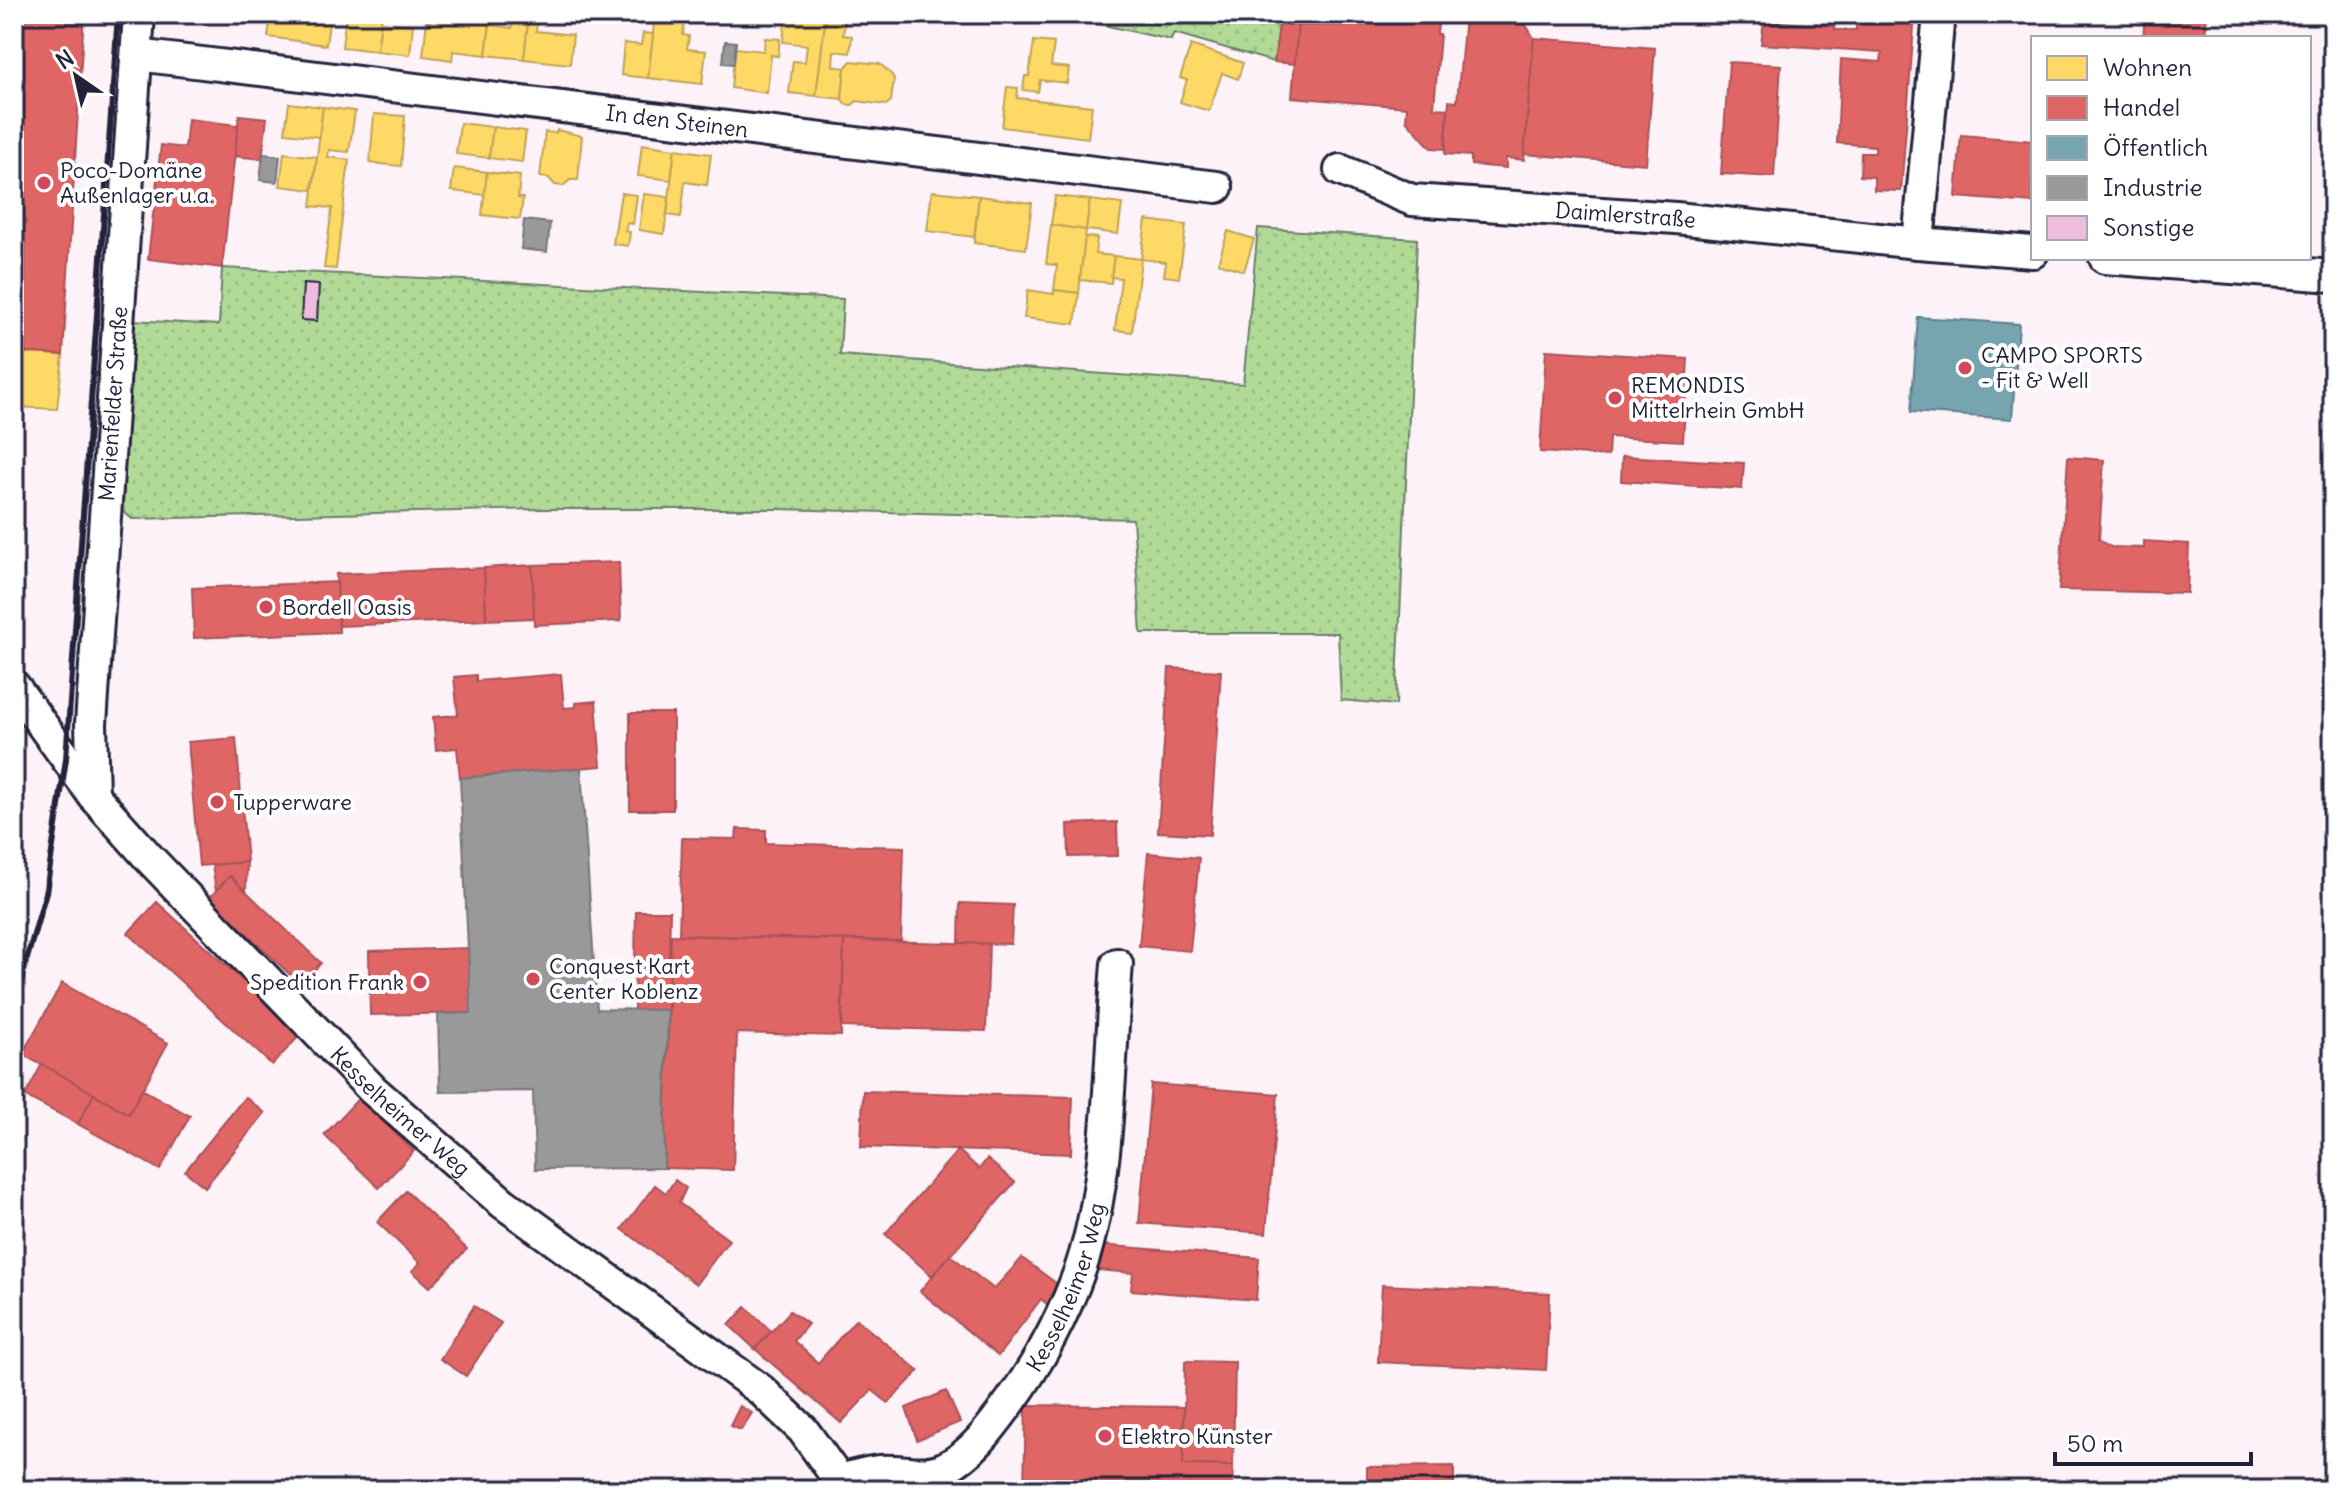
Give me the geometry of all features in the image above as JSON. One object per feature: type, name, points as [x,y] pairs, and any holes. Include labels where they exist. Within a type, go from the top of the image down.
[{"type":"street","name":"Marienfelder Straße","points":[[93,795],[91,724],[139,14]]},
{"type":"street","points":[[1918,243],[1939,14]]},
{"type":"street","name":"In den Steinen","points":[[137,55],[1217,187]]},
{"type":"street","name":"Daimlerstraße","points":[[1340,170],[1412,200],[1676,218],[2031,252]]},
{"type":"street","points":[[2130,260],[2333,276]]},
{"type":"street","name":"Kesselheimer Weg","points":[[14,686],[93,795],[177,890],[373,1090],[503,1203],[761,1390],[803,1430],[840,1485],[881,1471],[932,1473],[948,1466],[972,1447],[1000,1414],[1045,1349],[1081,1266],[1093,1221],[1107,1105],[1117,964]]},
{"type":"green space","points":[[1054,14],[1268,14],[1280,19],[1274,62],[1174,33],[1171,40]]},
{"type":"green space","points":[[1258,228],[1417,239],[1396,705],[1341,700],[1338,633],[1141,633],[1133,519],[779,509],[540,509],[132,519],[116,505],[132,320],[219,325],[222,268],[843,299],[840,355],[1243,384]]},
{"type":"building: Wohnen","points":[[271,14],[330,15],[326,45],[268,37]]},
{"type":"building: Wohnen","points":[[382,14],[377,51],[342,47],[346,15]]},
{"type":"building: Wohnen","points":[[431,14],[491,14],[486,55],[453,51],[452,60],[423,56],[427,20],[430,21]]},
{"type":"building: Wohnen","points":[[513,14],[529,14],[524,59],[486,55],[490,25],[512,28]]},
{"type":"building: Wohnen","points":[[529,14],[538,14],[536,31],[573,35],[570,64],[524,59]]},
{"type":"building: Wohnen","points":[[655,14],[685,14],[683,35],[689,36],[687,49],[706,51],[702,84],[648,78]]},
{"type":"building: Wohnen","points":[[786,14],[826,19],[816,96],[789,93],[793,61],[805,62],[807,45],[783,42]]},
{"type":"building: Wohnen","points":[[826,14],[846,14],[843,35],[852,36],[850,53],[834,51],[833,66],[845,68],[842,99],[816,96]]},
{"type":"building: Wohnen","points":[[381,22],[413,25],[410,55],[377,51]]},
{"type":"building: Wohnen","points":[[643,33],[653,34],[648,78],[621,75],[624,43],[641,45]]},
{"type":"building: Wohnen","points":[[765,38],[780,39],[778,56],[771,55],[767,93],[731,88],[735,48],[764,51]]},
{"type":"building: Wohnen","points":[[1034,41],[1054,43],[1051,66],[1069,68],[1067,83],[1040,80],[1038,92],[1023,90],[1025,76],[1029,76]]},
{"type":"building: Wohnen","points":[[1191,45],[1243,63],[1238,79],[1222,73],[1209,111],[1180,102],[1187,80],[1180,78]]},
{"type":"building: Wohnen","points":[[851,61],[880,64],[890,73],[894,78],[891,101],[886,105],[857,101],[852,105],[845,104],[842,99],[845,68]]},
{"type":"building: Wohnen","points":[[1007,87],[1018,88],[1017,98],[1092,106],[1088,138],[1002,127]]},
{"type":"building: Wohnen","points":[[289,103],[323,107],[319,137],[285,133]]},
{"type":"building: Wohnen","points":[[323,107],[355,111],[349,152],[329,150],[328,157],[349,160],[336,269],[324,268],[332,208],[311,206]]},
{"type":"building: Wohnen","points":[[374,114],[405,116],[401,166],[370,163]]},
{"type":"building: Wohnen","points":[[460,123],[493,127],[489,158],[456,154]]},
{"type":"building: Wohnen","points":[[493,127],[526,131],[522,162],[489,158]]},
{"type":"building: Wohnen","points":[[557,130],[582,136],[578,180],[570,180],[563,186],[540,177],[545,132],[556,133]]},
{"type":"building: Wohnen","points":[[642,144],[675,149],[671,180],[638,176]]},
{"type":"building: Wohnen","points":[[675,149],[711,154],[707,185],[685,182],[681,217],[667,215]]},
{"type":"building: Wohnen","points":[[284,153],[317,157],[312,190],[280,186]]},
{"type":"building: Wohnen","points":[[454,168],[487,172],[485,195],[451,191]]},
{"type":"building: Wohnen","points":[[487,172],[520,176],[518,198],[523,198],[520,219],[482,215]]},
{"type":"building: Wohnen","points":[[932,191],[979,196],[974,237],[927,231]]},
{"type":"building: Wohnen","points":[[621,193],[637,195],[633,224],[627,223],[625,231],[630,232],[628,246],[613,244]]},
{"type":"building: Wohnen","points":[[644,194],[669,197],[664,234],[639,230]]},
{"type":"building: Wohnen","points":[[979,196],[1032,203],[1026,249],[974,243]]},
{"type":"building: Wohnen","points":[[1055,196],[1090,200],[1086,230],[1051,225]]},
{"type":"building: Wohnen","points":[[1090,200],[1122,204],[1118,234],[1086,230]]},
{"type":"building: Wohnen","points":[[1146,220],[1186,225],[1179,278],[1164,276],[1166,262],[1141,259]]},
{"type":"building: Wohnen","points":[[1051,225],[1086,230],[1079,293],[1054,290],[1057,265],[1046,264]]},
{"type":"building: Wohnen","points":[[1228,231],[1254,239],[1244,271],[1218,263]]},
{"type":"building: Wohnen","points":[[1085,237],[1097,238],[1095,254],[1114,256],[1111,283],[1080,280]]},
{"type":"building: Wohnen","points":[[1114,256],[1141,259],[1132,332],[1115,330],[1121,278],[1111,277]]},
{"type":"building: Wohnen","points":[[1028,290],[1054,294],[1054,290],[1079,293],[1075,324],[1024,318]]},
{"type":"building: Wohnen","points":[[14,352],[63,355],[57,409],[14,407]]},
{"type":"building: Handel","name":"Poco-Domäne Außenlager u.a.","points":[[14,14],[84,14],[63,355],[14,352]]},
{"type":"building: Handel","points":[[1268,14],[1299,14],[1295,64],[1274,62],[1280,19]]},
{"type":"building: Handel","points":[[1317,14],[1439,14],[1434,108],[1448,109],[1445,149],[1431,148],[1406,120],[1407,107],[1292,97],[1298,24],[1316,25]]},
{"type":"building: Handel","points":[[1734,14],[1782,14],[1781,23],[1733,19]]},
{"type":"building: Handel","points":[[1856,14],[1915,14],[1901,191],[1874,190],[1874,177],[1860,176],[1861,153],[1875,153],[1875,146],[1837,143],[1841,59],[1881,62],[1882,52],[1761,44],[1764,21],[1856,30]]},
{"type":"building: Handel","points":[[2145,14],[2207,14],[2205,36],[2143,36]]},
{"type":"building: Handel","points":[[1465,17],[1524,22],[1534,38],[1524,160],[1506,158],[1506,168],[1471,165],[1471,156],[1445,154],[1449,101],[1457,102]]},
{"type":"building: Handel","points":[[1534,38],[1655,48],[1646,164],[1524,154]]},
{"type":"building: Handel","points":[[1729,62],[1781,65],[1774,177],[1721,174]]},
{"type":"building: Handel","points":[[239,115],[267,118],[262,159],[234,156]]},
{"type":"building: Handel","points":[[188,119],[238,125],[222,268],[148,259],[161,145],[185,148]]},
{"type":"building: Handel","points":[[1961,135],[2031,141],[2031,203],[1956,197]]},
{"type":"building: Handel","name":"REMONDIS Mittelrhein GmbH","points":[[1546,350],[1688,359],[1683,441],[1609,437],[1608,456],[1540,452]]},
{"type":"building: Handel","points":[[1622,456],[1744,463],[1742,489],[1621,481]]},
{"type":"building: Handel","points":[[2068,457],[2104,460],[2099,539],[2111,547],[2144,548],[2144,541],[2189,544],[2187,593],[2059,590]]},
{"type":"building: Handel","points":[[619,562],[621,621],[534,625],[532,565]]},
{"type":"building: Handel","points":[[532,565],[534,618],[486,620],[484,568]]},
{"type":"building: Handel","points":[[484,568],[486,620],[339,626],[336,574]]},
{"type":"building: Handel","name":"Bordell Oasis","points":[[337,582],[339,632],[194,638],[192,588]]},
{"type":"building: Handel","points":[[1169,668],[1221,671],[1210,835],[1158,832]]},
{"type":"building: Handel","points":[[561,674],[564,708],[596,701],[601,766],[460,778],[457,748],[436,750],[433,717],[458,715],[454,677],[476,675],[476,681]]},
{"type":"building: Handel","points":[[630,713],[673,713],[673,810],[630,810]]},
{"type":"building: Handel","name":"Tupperware","points":[[236,738],[247,862],[199,866],[188,742]]},
{"type":"building: Handel","points":[[1117,822],[1118,856],[1069,857],[1068,824]]},
{"type":"building: Handel","points":[[737,829],[766,830],[766,843],[904,847],[901,941],[679,935],[682,838],[736,839]]},
{"type":"building: Handel","points":[[1148,853],[1199,858],[1190,951],[1139,946]]},
{"type":"building: Handel","points":[[247,862],[246,892],[230,876],[216,891],[212,865]]},
{"type":"building: Handel","points":[[230,876],[321,963],[301,985],[209,898]]},
{"type":"building: Handel","points":[[157,902],[301,1034],[272,1065],[128,933]]},
{"type":"building: Handel","points":[[960,903],[1013,905],[1011,944],[959,943]]},
{"type":"building: Handel","points":[[636,911],[670,911],[668,1010],[634,1010]]},
{"type":"building: Handel","points":[[671,935],[844,940],[841,1036],[737,1033],[733,1170],[664,1168]]},
{"type":"building: Handel","points":[[844,940],[989,944],[986,1031],[842,1027]]},
{"type":"building: Handel","name":"Spedition Frank","points":[[470,948],[471,1013],[370,1015],[369,951]]},
{"type":"building: Handel","points":[[62,983],[168,1043],[129,1114],[22,1054]]},
{"type":"building: Handel","points":[[42,1064],[94,1094],[78,1124],[25,1096]]},
{"type":"building: Handel","points":[[1151,1084],[1278,1094],[1266,1233],[1139,1223]]},
{"type":"building: Handel","points":[[142,1089],[190,1116],[160,1170],[78,1124],[94,1094],[129,1114]]},
{"type":"building: Handel","points":[[863,1091],[1073,1097],[1071,1154],[861,1147]]},
{"type":"building: Handel","points":[[245,1097],[265,1113],[205,1187],[185,1171]]},
{"type":"building: Handel","points":[[359,1098],[414,1151],[379,1188],[324,1135]]},
{"type":"building: Handel","points":[[958,1150],[979,1169],[987,1159],[1015,1182],[932,1276],[885,1234]]},
{"type":"building: Handel","points":[[675,1180],[686,1188],[679,1203],[729,1240],[696,1284],[622,1229],[655,1185],[666,1193]]},
{"type":"building: Handel","points":[[406,1191],[467,1249],[430,1287],[412,1271],[420,1263],[377,1222]]},
{"type":"building: Handel","points":[[1100,1245],[1259,1258],[1256,1300],[1131,1290],[1133,1273],[1098,1270]]},
{"type":"building: Handel","points":[[950,1255],[994,1289],[1022,1258],[1060,1286],[1050,1307],[1041,1299],[998,1356],[920,1291]]},
{"type":"building: Handel","points":[[1382,1285],[1550,1293],[1546,1370],[1378,1362]]},
{"type":"building: Handel","points":[[474,1306],[501,1323],[466,1376],[440,1359]]},
{"type":"building: Handel","points":[[746,1307],[772,1332],[755,1349],[729,1325]]},
{"type":"building: Handel","points":[[790,1311],[808,1324],[794,1341],[818,1363],[856,1319],[919,1371],[888,1403],[872,1390],[841,1423],[755,1349]]},
{"type":"building: Handel","points":[[1185,1361],[1235,1362],[1233,1466],[1183,1465]]},
{"type":"building: Handel","points":[[946,1391],[960,1422],[917,1440],[906,1408]]},
{"type":"building: Handel","name":"Elektro Künster","points":[[1026,1405],[1184,1407],[1183,1465],[1233,1466],[1233,1490],[1024,1488]]},
{"type":"building: Handel","points":[[740,1406],[752,1413],[741,1430],[730,1426]]},
{"type":"building: Handel","points":[[1454,1466],[1454,1489],[1367,1490],[1367,1467]]},
{"type":"building: Öffentlich","name":"CAMPO SPORTS - Fit & Well","points":[[1918,317],[2019,324],[2012,419],[1911,412]]},
{"type":"building: Industrie","points":[[565,14],[590,14],[588,23],[564,20]]},
{"type":"building: Industrie","points":[[725,41],[736,42],[734,64],[723,63]]},
{"type":"building: Industrie","points":[[263,154],[280,156],[277,182],[260,180]]},
{"type":"building: Industrie","points":[[524,220],[550,223],[547,252],[521,249]]},
{"type":"building: Industrie","name":"Conquest Kart Center Koblenz","points":[[581,768],[597,1009],[668,1010],[664,1168],[535,1169],[533,1091],[440,1092],[438,1014],[471,1013],[460,778]]},
{"type":"building: Sonstige","points":[[303,284],[319,285],[317,321],[301,320]]},
{"type":"railway","points":[[14,1004],[46,892],[66,759],[118,14]]},
{"type":"place","name":"Poco-Domäne Außenlager u.a.","points":[[44,183]]},
{"type":"place","name":"CAMPO SPORTS - Fit & Well","points":[[1965,368]]},
{"type":"place","name":"REMONDIS Mittelrhein GmbH","points":[[1615,398]]},
{"type":"place","name":"Bordell Oasis","points":[[266,607]]},
{"type":"place","name":"Tupperware","points":[[217,802]]},
{"type":"place","name":"Conquest Kart Center Koblenz","points":[[533,979]]},
{"type":"place","name":"Spedition Frank","points":[[420,982]]},
{"type":"place","name":"Elektro Künster","points":[[1105,1436]]}]
